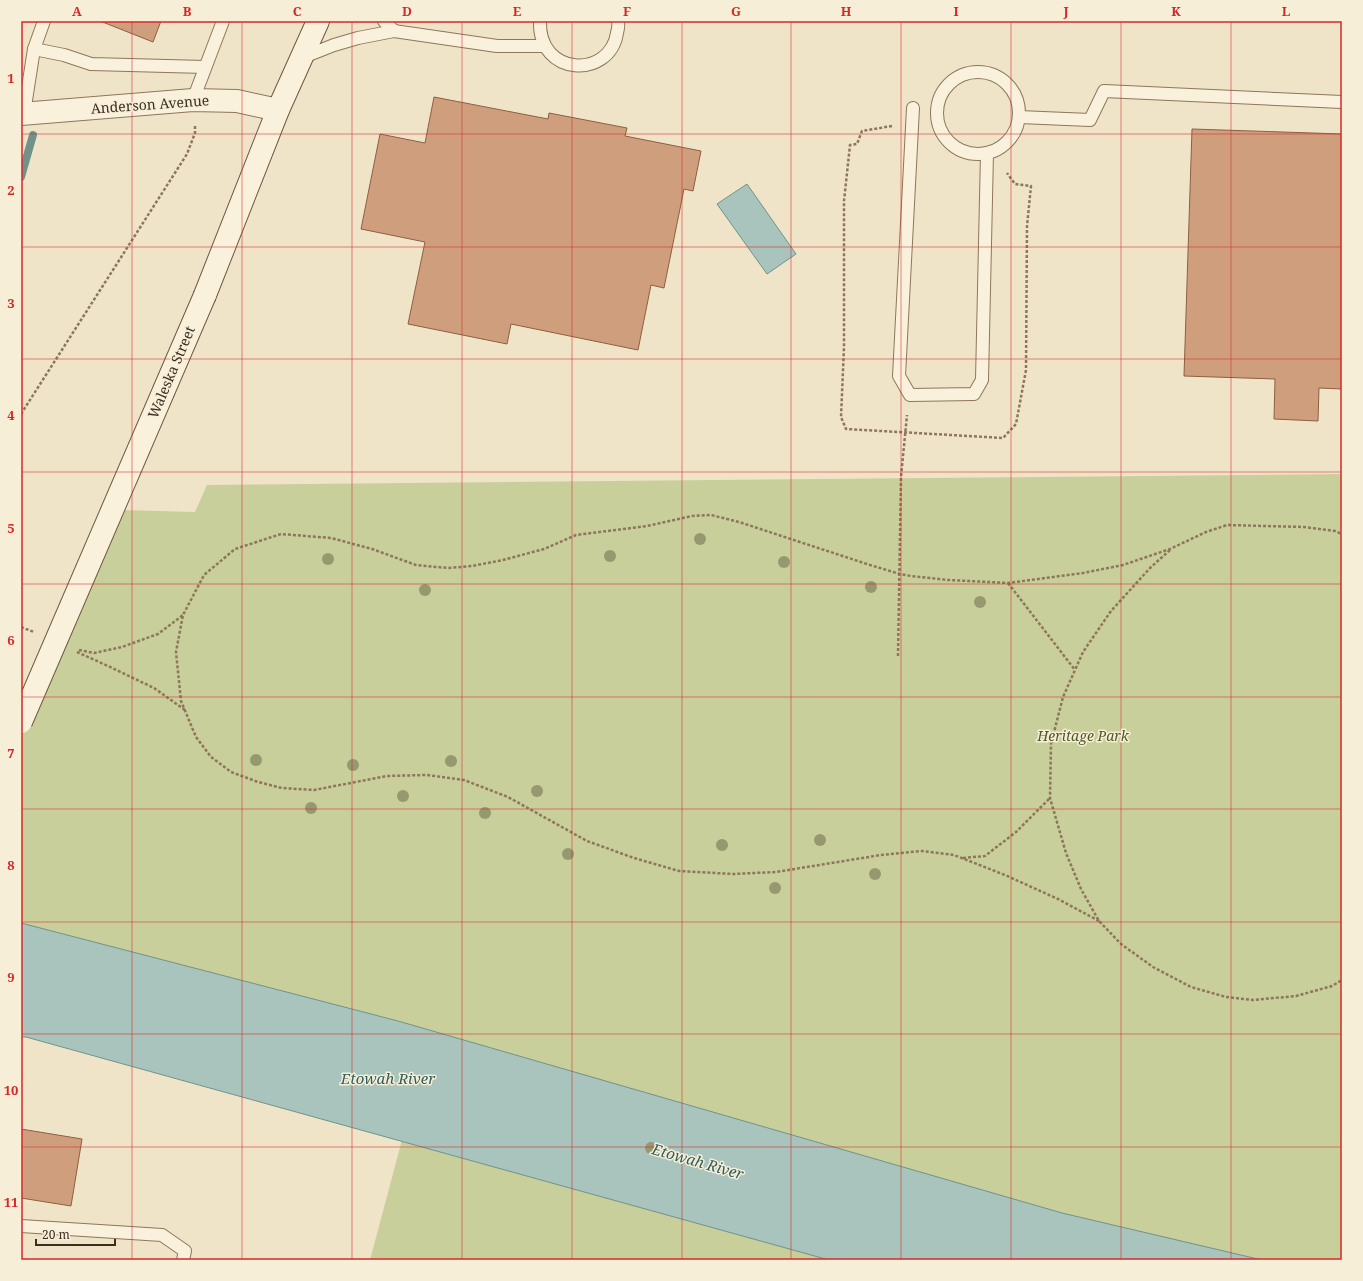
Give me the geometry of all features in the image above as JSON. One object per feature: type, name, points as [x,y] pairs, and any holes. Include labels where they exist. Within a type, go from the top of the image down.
[{"type":"main road","name":"Waleska Street","points":[[21,722],[205,295],[278,110],[318,21]]},
{"type":"main road","name":"Anderson Avenue","points":[[23,113],[192,100],[237,101],[278,110]]},
{"type":"lane","points":[[23,113],[34,48],[44,21]]},
{"type":"lane","points":[[192,100],[223,21]]},
{"type":"lane","points":[[384,21],[394,31]]},
{"type":"lane","points":[[540,21],[539,32],[544,46],[554,57],[567,64],[582,66],[597,62],[609,52],[616,39],[618,21]]},
{"type":"lane","points":[[301,58],[334,45],[394,31],[497,46],[544,46]]},
{"type":"lane","points":[[34,48],[64,55],[91,64],[205,67]]},
{"type":"lane","points":[[984,72],[999,78],[1010,88],[1018,101],[1019,117],[1015,132],[1006,144],[991,152],[974,154],[958,149],[946,138],[938,123],[938,106],[943,91],[954,80],[968,73],[984,72]]},
{"type":"lane","points":[[1019,117],[1090,120],[1104,91],[1342,102]]},
{"type":"lane","points":[[914,108],[899,376],[910,395],[974,394],[982,380],[987,153]]},
{"type":"lane","points":[[21,1226],[162,1235],[185,1251],[183,1260]]},
{"type":"path","points":[[21,414],[187,154],[195,133],[192,100]]},
{"type":"path","points":[[895,126],[862,131],[858,144],[850,146],[844,201],[844,347],[841,417],[846,429],[1003,438],[1016,424],[1026,370],[1027,226],[1031,186],[1015,184],[1007,173]]},
{"type":"path","points":[[898,656],[901,477],[906,419],[910,395]]},
{"type":"path","points":[[1099,921],[1051,896],[1005,875],[954,855],[922,851],[881,855],[776,872],[733,874],[679,871],[634,858],[587,841],[508,797],[464,780],[427,776],[387,776],[314,790],[282,788],[258,782],[231,772],[211,756],[196,737],[181,701],[176,652],[183,615],[204,575],[228,554],[235,549],[281,534],[331,538],[372,549],[416,565],[448,568],[472,566],[503,560],[544,549],[576,536],[647,526],[692,516],[711,515],[739,522],[900,574],[948,580],[1008,583],[1083,573],[1123,565],[1170,549],[1206,532],[1227,525],[1304,527],[1335,531],[1342,534]]},
{"type":"path","points":[[1170,549],[1150,568],[1111,611],[1083,652],[1063,697],[1051,744],[1050,798],[1066,852],[1081,889],[1099,921],[1121,944],[1153,967],[1191,987],[1226,997],[1253,1000],[1296,996],[1332,986],[1342,980]]},
{"type":"path","points":[[1008,583],[1075,670]]},
{"type":"path","points":[[183,615],[158,634],[122,647],[94,653],[74,650],[154,688],[185,711]]},
{"type":"path","points":[[21,627],[34,633]]},
{"type":"path","points":[[962,858],[985,856],[1016,832],[1050,798]]},
{"type":"green space","name":"Heritage Park","points":[[1342,474],[1342,1260],[370,1260],[415,1091],[21,1027],[21,687],[43,685],[122,510],[195,512],[207,485]]},
{"type":"water","points":[[747,184],[796,254],[767,274],[717,204]]},
{"type":"water","name":"Etowah River","points":[[21,923],[398,1021],[1062,1213],[1262,1260],[829,1260],[26,1037],[21,1037]]},
{"type":"building","points":[[100,21],[161,21],[153,42]]},
{"type":"building","points":[[434,97],[548,119],[549,113],[627,128],[625,136],[701,151],[693,191],[684,189],[664,288],[651,285],[638,350],[511,324],[507,344],[408,324],[425,242],[361,229],[380,134],[425,143]]},
{"type":"building","points":[[1192,129],[1342,134],[1342,389],[1319,388],[1318,421],[1274,419],[1275,379],[1184,376]]},
{"type":"building","points":[[21,1129],[82,1139],[71,1206],[21,1198]]},
{"type":"waterway","points":[[21,177],[33,135]]}]
